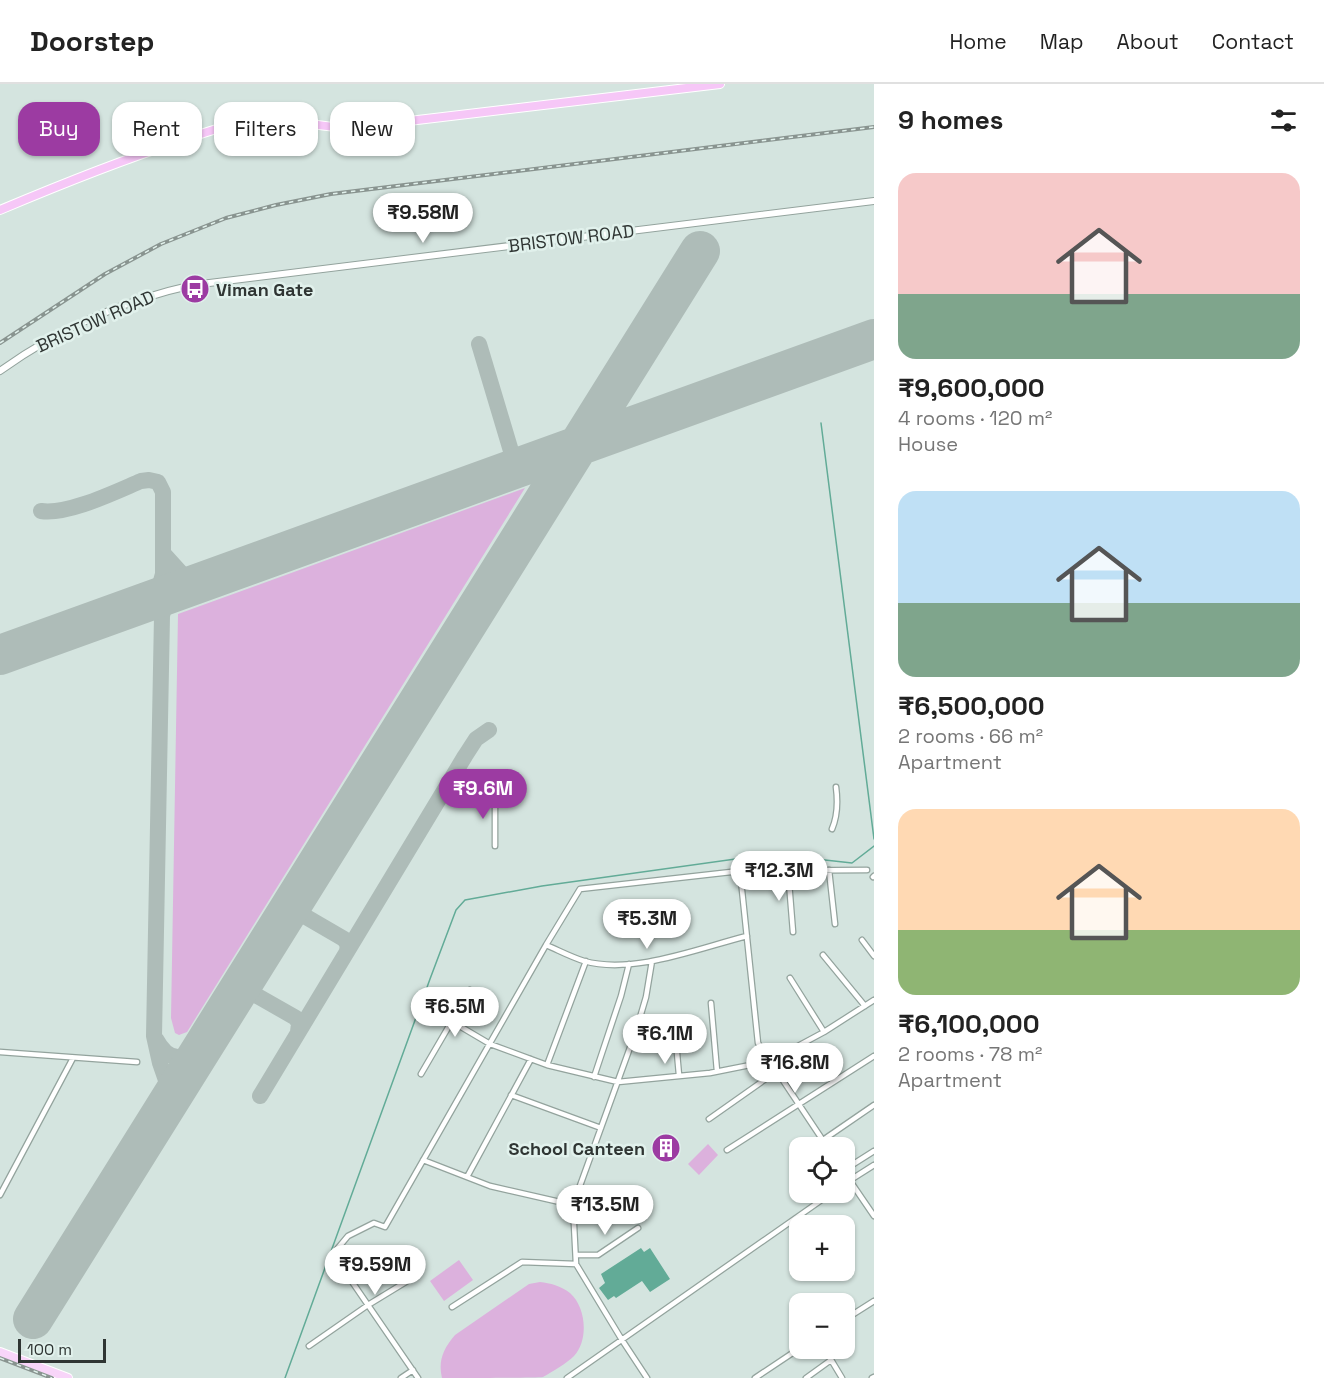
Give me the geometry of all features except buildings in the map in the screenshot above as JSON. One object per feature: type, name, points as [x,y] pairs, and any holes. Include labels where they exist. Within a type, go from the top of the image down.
[{"type":"highway","points":[[0,210],[146,152],[198,135],[254,121],[279,119],[325,127],[350,128],[720,84]]},
{"type":"main road","points":[[0,1352],[68,1378]]},
{"type":"street","name":"BRISTOW ROAD","points":[[0,371],[28,350],[136,299],[193,285],[874,201]]},
{"type":"street","points":[[832,829],[837,810],[836,787]]},
{"type":"street","points":[[495,795],[495,846]]},
{"type":"street","points":[[788,870],[793,932]]},
{"type":"street","points":[[829,870],[835,924]]},
{"type":"street","points":[[418,1378],[333,1254],[348,1236],[374,1223],[385,1227],[580,889],[740,871],[867,870]]},
{"type":"street","points":[[740,871],[758,1043],[821,1137]]},
{"type":"street","points":[[546,945],[586,961],[629,964],[652,961],[747,936]]},
{"type":"street","points":[[862,940],[874,956]]},
{"type":"street","points":[[823,955],[865,1006]]},
{"type":"street","points":[[548,1065],[586,961]]},
{"type":"street","points":[[647,1378],[576,1264],[573,1205],[646,997],[652,961]]},
{"type":"street","points":[[594,1077],[621,996],[629,964]]},
{"type":"street","points":[[790,978],[824,1032]]},
{"type":"street","points":[[421,1074],[470,990]]},
{"type":"street","points":[[451,1021],[490,1044],[531,1059],[618,1082],[717,1071],[770,1061],[824,1032],[874,1000]]},
{"type":"street","points":[[711,1003],[717,1071]]},
{"type":"street","points":[[0,1052],[137,1062]]},
{"type":"street","points":[[677,1053],[679,1075]]},
{"type":"street","points":[[727,1150],[874,1056]]},
{"type":"street","points":[[0,1195],[73,1058]]},
{"type":"street","points":[[467,1177],[531,1059]]},
{"type":"street","points":[[709,1119],[777,1071]]},
{"type":"street","points":[[511,1095],[601,1128]]},
{"type":"street","points":[[827,1137],[874,1105]]},
{"type":"street","points":[[855,1164],[874,1151]]},
{"type":"street","points":[[423,1160],[490,1186],[573,1205]]},
{"type":"street","points":[[855,1178],[874,1165]]},
{"type":"street","points":[[855,1188],[874,1216]]},
{"type":"street","points":[[567,1378],[817,1203]]},
{"type":"street","points":[[576,1255],[598,1255],[638,1228]]},
{"type":"street","points":[[452,1306],[522,1262],[576,1264]]},
{"type":"street","points":[[309,1346],[368,1305],[410,1280]]},
{"type":"street","points":[[855,1313],[874,1301]]},
{"type":"street","points":[[755,1378],[789,1355]]},
{"type":"street","points":[[806,1378],[831,1360],[842,1378]]},
{"type":"street","points":[[401,1378],[413,1370]]},
{"type":"shaded area","points":[[525,488],[187,1032],[179,1035],[175,1033],[171,1018],[178,614]]},
{"type":"shaded area","points":[[708,1144],[718,1155],[699,1175],[688,1164]]},
{"type":"shaded area","points":[[641,1248],[644,1252],[650,1248],[670,1279],[650,1292],[642,1281],[616,1298],[614,1296],[608,1300],[599,1288],[605,1283],[601,1274]]},
{"type":"shaded area","points":[[459,1260],[473,1280],[444,1301],[430,1281]]},
{"type":"shaded area","points":[[540,1282],[555,1285],[567,1291],[579,1306],[584,1333],[574,1356],[543,1377],[442,1378],[443,1355],[455,1335],[529,1284]]},
{"type":"waterway","points":[[821,423],[874,839]]},
{"type":"waterway","points":[[285,1378],[430,979],[456,910],[465,900],[542,886],[771,854],[852,863],[874,846]]},
{"type":"taxiway","points":[[479,344],[511,451],[510,462],[502,473]]},
{"type":"taxiway","points":[[511,451],[519,458],[534,462]]},
{"type":"taxiway","points":[[41,511],[64,510],[78,506],[141,481],[158,482],[163,492],[163,574],[159,588],[145,602]]},
{"type":"taxiway","points":[[163,553],[192,585]]},
{"type":"taxiway","points":[[162,616],[166,599],[175,591]]},
{"type":"taxiway","points":[[145,602],[157,603],[161,608],[162,616],[154,1036],[169,1089],[159,1117]]},
{"type":"taxiway","points":[[260,1096],[465,756],[476,739],[489,730]]},
{"type":"taxiway","points":[[285,915],[293,912],[301,914],[344,939],[348,945],[347,951]]},
{"type":"taxiway","points":[[236,994],[245,991],[252,993],[296,1018],[299,1024],[298,1032]]},
{"type":"taxiway","points":[[156,1039],[162,1048],[174,1057],[187,1055],[207,1040]]},
{"type":"runway","points":[[33,1319],[700,251]]},
{"type":"runway","points":[[0,655],[874,339]]},
{"type":"railway","points":[[0,343],[105,274],[161,244],[226,218],[276,205],[331,194],[874,127]]},
{"type":"railway","points":[[0,1358],[52,1378]]},
{"type":"place","name":"Viman Gate","points":[[195,289]]},
{"type":"place","name":"School Canteen","points":[[666,1148]]}]
